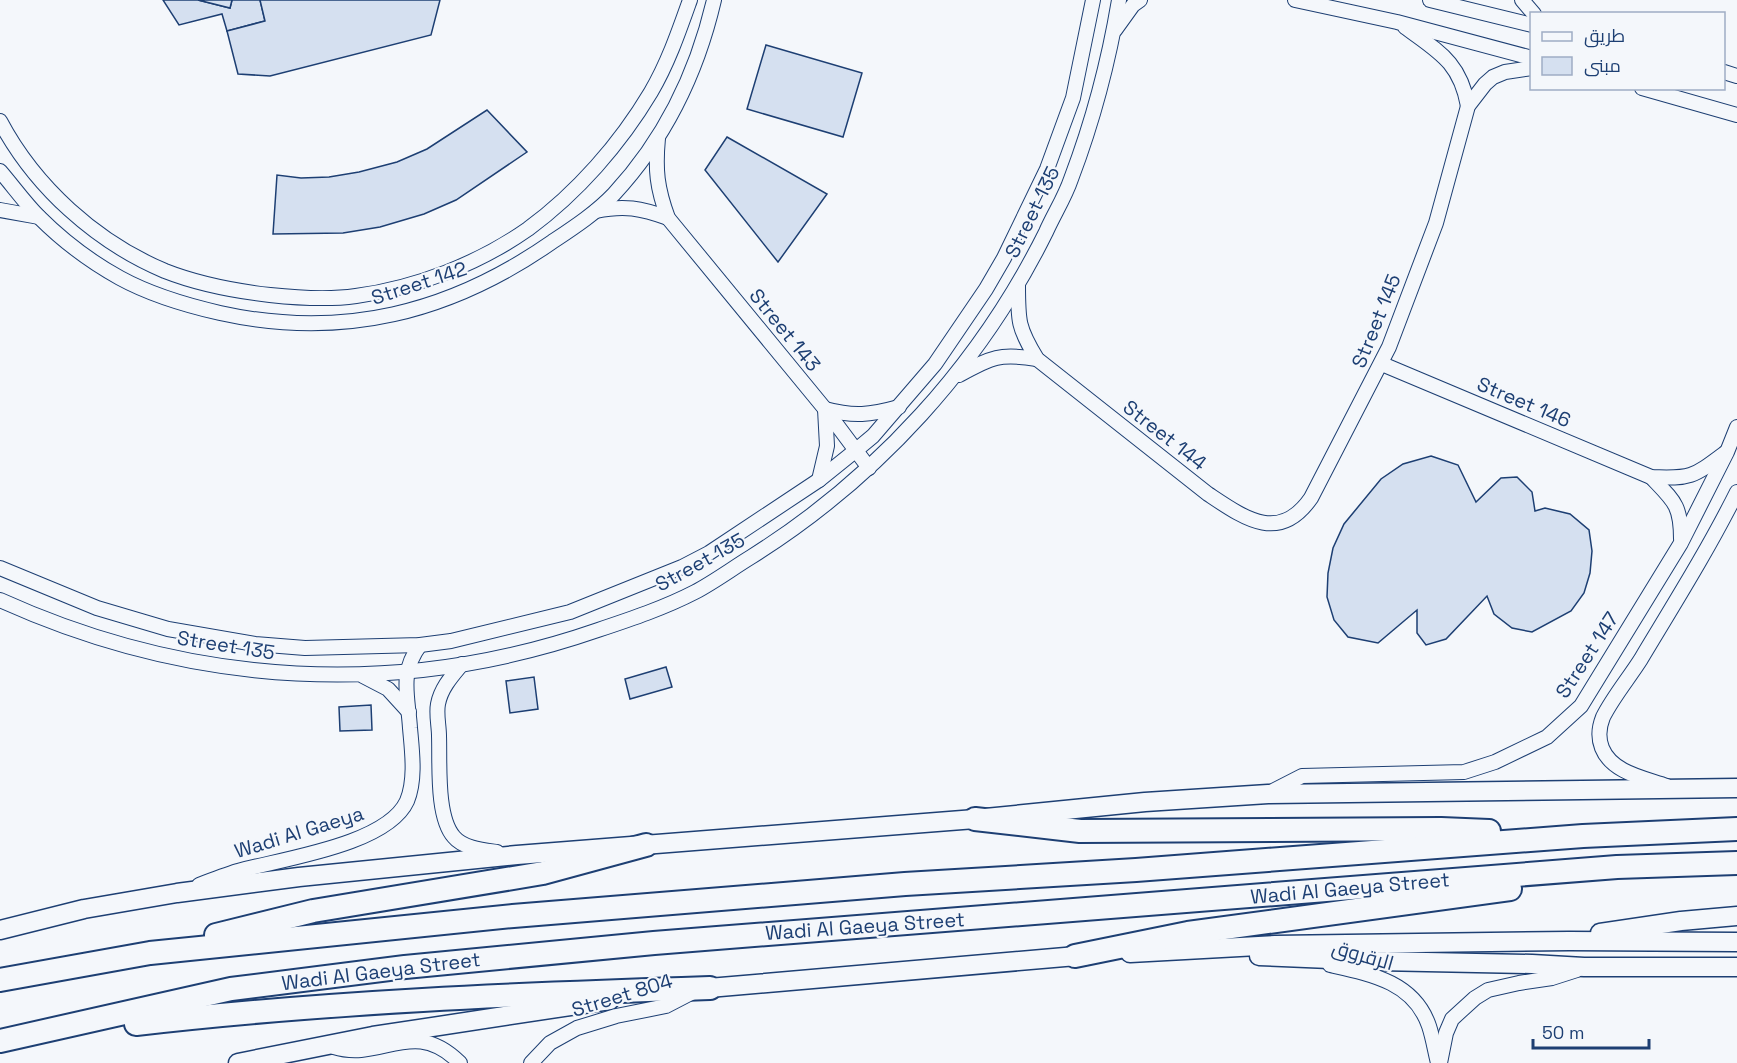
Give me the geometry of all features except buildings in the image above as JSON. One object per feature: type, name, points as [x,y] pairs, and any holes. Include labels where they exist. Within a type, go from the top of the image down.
[{"type":"main road","points":[[975,819],[1080,831],[1441,829],[1584,836]]},
{"type":"main road","name":"Wadi Al Gaeya Street","points":[[0,980],[150,953],[513,916],[1584,836],[1731,829]]},
{"type":"main road","points":[[150,953],[313,911],[543,873],[646,845]]},
{"type":"main road","name":"Wadi Al Gaeya Street","points":[[0,1041],[231,989],[441,963],[654,943],[1536,873],[1617,867],[1733,863]]},
{"type":"main road","points":[[1075,956],[1188,933],[1688,865]]},
{"type":"main road","points":[[24,1037],[217,1015],[529,994],[704,988]]},
{"type":"street","name":"Street 142","points":[[0,121],[27,163],[60,200],[107,240],[165,271],[200,282],[246,292],[287,297],[354,297],[391,290],[440,274],[479,257],[527,229],[559,203],[604,158],[651,92],[669,57],[690,0]]},
{"type":"street","name":"Street 142","points":[[0,171],[39,216],[92,260],[119,278],[156,295],[193,307],[242,318],[296,324],[355,322],[398,314],[450,298],[489,280],[538,251],[594,212],[613,195],[658,138],[691,76],[707,31],[714,0]]},
{"type":"street","points":[[1087,0],[1091,15]]},
{"type":"street","name":"Street 135","points":[[0,568],[97,608],[168,629],[255,644],[305,648],[420,645],[451,641],[570,612],[627,591],[709,553],[819,480],[873,436],[935,364],[986,289],[1047,169],[1073,98],[1093,0]]},
{"type":"street","name":"Street 135","points":[[0,600],[74,631],[126,646],[185,659],[245,670],[358,675],[406,672],[520,654],[579,637],[641,615],[695,592],[805,521],[869,468],[954,377],[1018,285],[1071,181],[1095,104],[1114,32],[1119,0]]},
{"type":"street","points":[[1114,32],[1133,5],[1140,0]]},
{"type":"street","points":[[1296,0],[1397,22],[1530,57]]},
{"type":"street","points":[[1430,0],[1530,25]]},
{"type":"street","points":[[1522,0],[1532,12]]},
{"type":"street","points":[[1397,22],[1438,51],[1452,64],[1464,88],[1468,106]]},
{"type":"street","name":"Street 145","points":[[1276,524],[1286,521],[1304,509],[1382,364],[1436,224],[1468,106],[1493,77],[1505,72],[1530,69]]},
{"type":"street","points":[[1649,90],[1737,115]]},
{"type":"street","name":"Street 143","points":[[658,138],[659,195],[668,218],[825,409],[869,468]]},
{"type":"street","points":[[594,212],[615,207],[633,208],[668,218]]},
{"type":"street","points":[[0,210],[39,216]]},
{"type":"street","name":"Street 144","points":[[1018,285],[1019,323],[1024,338],[1037,359],[1230,509],[1258,523],[1276,524]]},
{"type":"street","name":"Street 144","points":[[954,377],[996,357],[1010,354],[1037,359]]},
{"type":"street","name":"Street 146","points":[[1382,364],[1651,477],[1682,478],[1695,475],[1727,452]]},
{"type":"street","points":[[819,480],[827,446],[825,409],[856,416],[899,407]]},
{"type":"street","name":"Street 147","points":[[1268,794],[1302,776],[1464,772],[1503,759],[1544,739],[1581,705],[1681,543],[1737,428]]},
{"type":"street","name":"Street 146","points":[[1651,477],[1673,500],[1678,509],[1681,519],[1681,543]]},
{"type":"street","points":[[1675,788],[1625,771],[1606,756],[1600,740],[1601,724],[1607,710],[1702,558],[1737,492]]},
{"type":"street","points":[[406,672],[411,657],[420,645]]},
{"type":"street","points":[[462,664],[447,681],[438,704],[441,792],[447,823],[454,837],[466,845],[517,855]]},
{"type":"street","name":"Wadi Al Gaeya","points":[[177,893],[237,871],[298,857],[351,841],[378,829],[401,812],[408,799],[413,768],[406,672]]},
{"type":"street","points":[[358,675],[388,689],[410,712]]},
{"type":"street","points":[[0,930],[84,909],[177,893],[322,874],[517,855],[975,819],[1145,802],[1268,794],[1737,788]]},
{"type":"street","points":[[1569,941],[1609,931],[1737,916]]},
{"type":"street","points":[[238,1063],[327,1044],[458,1022],[704,988],[1075,956],[1275,945],[1569,941],[1737,942]]},
{"type":"street","points":[[1174,950],[1299,958],[1584,967],[1737,968]]},
{"type":"street","name":"الرقروق","points":[[1299,958],[1367,973],[1396,985],[1414,999],[1428,1026],[1439,1063]]},
{"type":"street","name":"الرقروق","points":[[1439,1063],[1452,1019],[1475,998],[1488,990],[1552,978],[1584,967]]},
{"type":"street","name":"Street 804","points":[[531,1063],[550,1043],[576,1028],[616,1016],[666,1006],[704,988]]},
{"type":"street","points":[[327,1044],[352,1050],[415,1040],[441,1049],[460,1063]]}]
